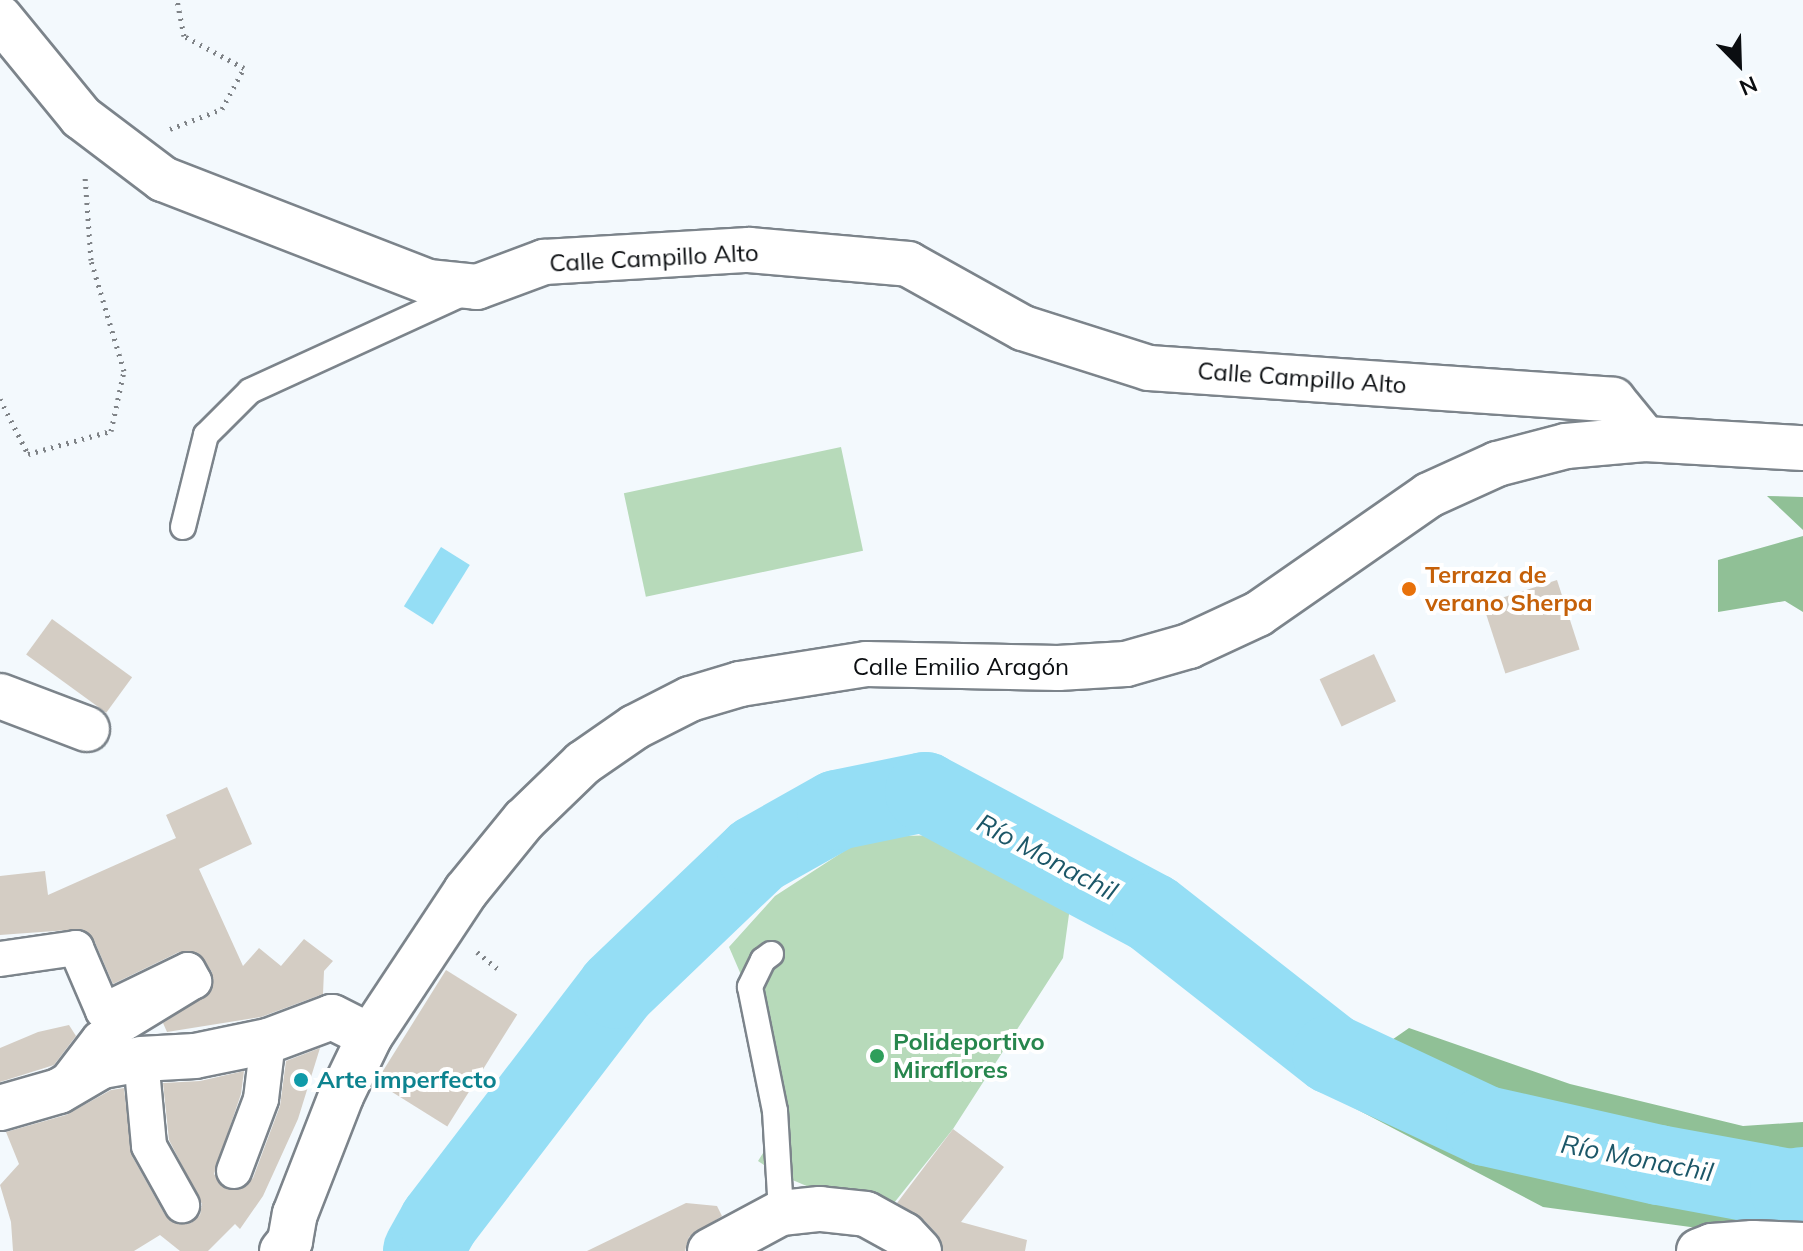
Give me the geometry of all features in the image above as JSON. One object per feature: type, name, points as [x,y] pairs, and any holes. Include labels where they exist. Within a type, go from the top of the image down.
[{"type":"street","name":"Calle Campillo Alto","points":[[0,18],[81,117],[163,179],[428,282],[477,287],[544,262],[749,250],[908,264],[1023,328],[1149,368],[1613,400],[1645,439]]},
{"type":"street","name":"Calle Emilio Aragón","points":[[287,1248],[295,1214],[330,1124],[370,1036],[466,891],[524,820],[583,763],[635,727],[690,699],[740,684],[866,664],[1058,668],[1126,664],[1189,646],[1258,614],[1429,495],[1497,464],[1566,446],[1645,439],[1803,448]]},
{"type":"street","points":[[0,696],[87,729]]},
{"type":"street","points":[[0,959],[76,948],[103,1011],[188,970],[194,981],[99,1039],[59,1091]]},
{"type":"street","points":[[0,1108],[59,1091],[102,1066],[141,1059],[195,1056],[268,1041],[332,1017],[370,1036]]},
{"type":"street","points":[[234,1171],[261,1099],[268,1041]]},
{"type":"street","points":[[141,1059],[149,1146],[182,1205]]},
{"type":"street","points":[[710,1251],[781,1213],[820,1209],[866,1214],[904,1235],[919,1251]]},
{"type":"street","points":[[1699,1251],[1712,1246],[1753,1243],[1803,1245]]},
{"type":"lane","points":[[183,527],[206,435],[250,391],[354,340],[477,287]]},
{"type":"lane","points":[[771,954],[763,960],[750,987],[775,1111],[781,1213]]},
{"type":"path","points":[[154,127],[169,129],[222,109],[244,68],[184,36],[177,0]]},
{"type":"path","points":[[0,399],[28,454],[111,431],[124,371],[91,260],[81,117]]},
{"type":"path","points":[[471,947],[497,968]]},
{"type":"green space","points":[[841,447],[863,551],[646,597],[624,493]]},
{"type":"green space","points":[[1767,496],[1803,497],[1803,530]]},
{"type":"green space","points":[[1803,536],[1803,612],[1785,601],[1718,612],[1718,560]]},
{"type":"green space","name":"Polideportivo Miraflores","points":[[946,835],[1070,907],[1063,958],[953,1129],[886,1213],[809,1187],[776,1173],[758,1161],[765,1150],[745,984],[729,947],[775,896],[852,846],[900,836]]},
{"type":"green space","points":[[1409,1028],[1570,1084],[1743,1126],[1803,1122],[1803,1238],[1742,1234],[1543,1207],[1320,1090]]},
{"type":"water","points":[[441,547],[470,565],[433,624],[404,606]]},
{"type":"building","points":[[1557,580],[1580,649],[1505,674],[1483,604]]},
{"type":"building","points":[[52,619],[132,677],[106,713],[26,655]]},
{"type":"building","points":[[1374,654],[1396,701],[1342,726],[1320,679]]},
{"type":"building","points":[[227,787],[252,844],[199,869],[243,966],[259,948],[281,966],[304,939],[333,961],[324,971],[323,994],[261,1017],[167,1032],[163,1023],[212,990],[212,972],[198,953],[179,952],[113,984],[94,940],[82,929],[0,935],[0,876],[45,871],[48,895],[176,838],[166,815]]},
{"type":"building","points":[[446,970],[517,1015],[447,1126],[376,1082]]},
{"type":"building","points":[[69,1025],[76,1036],[54,1065],[0,1082],[0,1048],[38,1032]]},
{"type":"building","points":[[320,1048],[298,1119],[263,1196],[240,1229],[235,1224],[208,1251],[180,1251],[160,1235],[134,1251],[13,1251],[11,1222],[0,1185],[19,1164],[6,1132],[66,1115],[111,1090],[124,1088],[132,1156],[165,1215],[172,1222],[191,1223],[200,1215],[202,1204],[169,1140],[163,1083],[200,1081],[244,1071],[241,1094],[214,1174],[226,1189],[238,1190],[253,1178],[280,1106],[286,1061]]},
{"type":"building","points":[[953,1129],[1004,1167],[961,1222],[1027,1240],[1025,1251],[943,1251],[938,1235],[922,1218],[897,1203]]},
{"type":"building","points":[[686,1203],[717,1206],[722,1216],[689,1237],[685,1251],[587,1251]]},
{"type":"waterway","name":"Río Monachil","points":[[423,1251],[439,1222],[617,989],[757,855],[837,810],[925,792],[1152,913],[1332,1054],[1486,1126],[1659,1165],[1790,1189],[1803,1187]]},
{"type":"place","name":"Terraza de verano Sherpa","points":[[1409,589]]},
{"type":"place","name":"Polideportivo Miraflores","points":[[877,1056]]},
{"type":"place","name":"Arte imperfecto","points":[[301,1080]]}]
